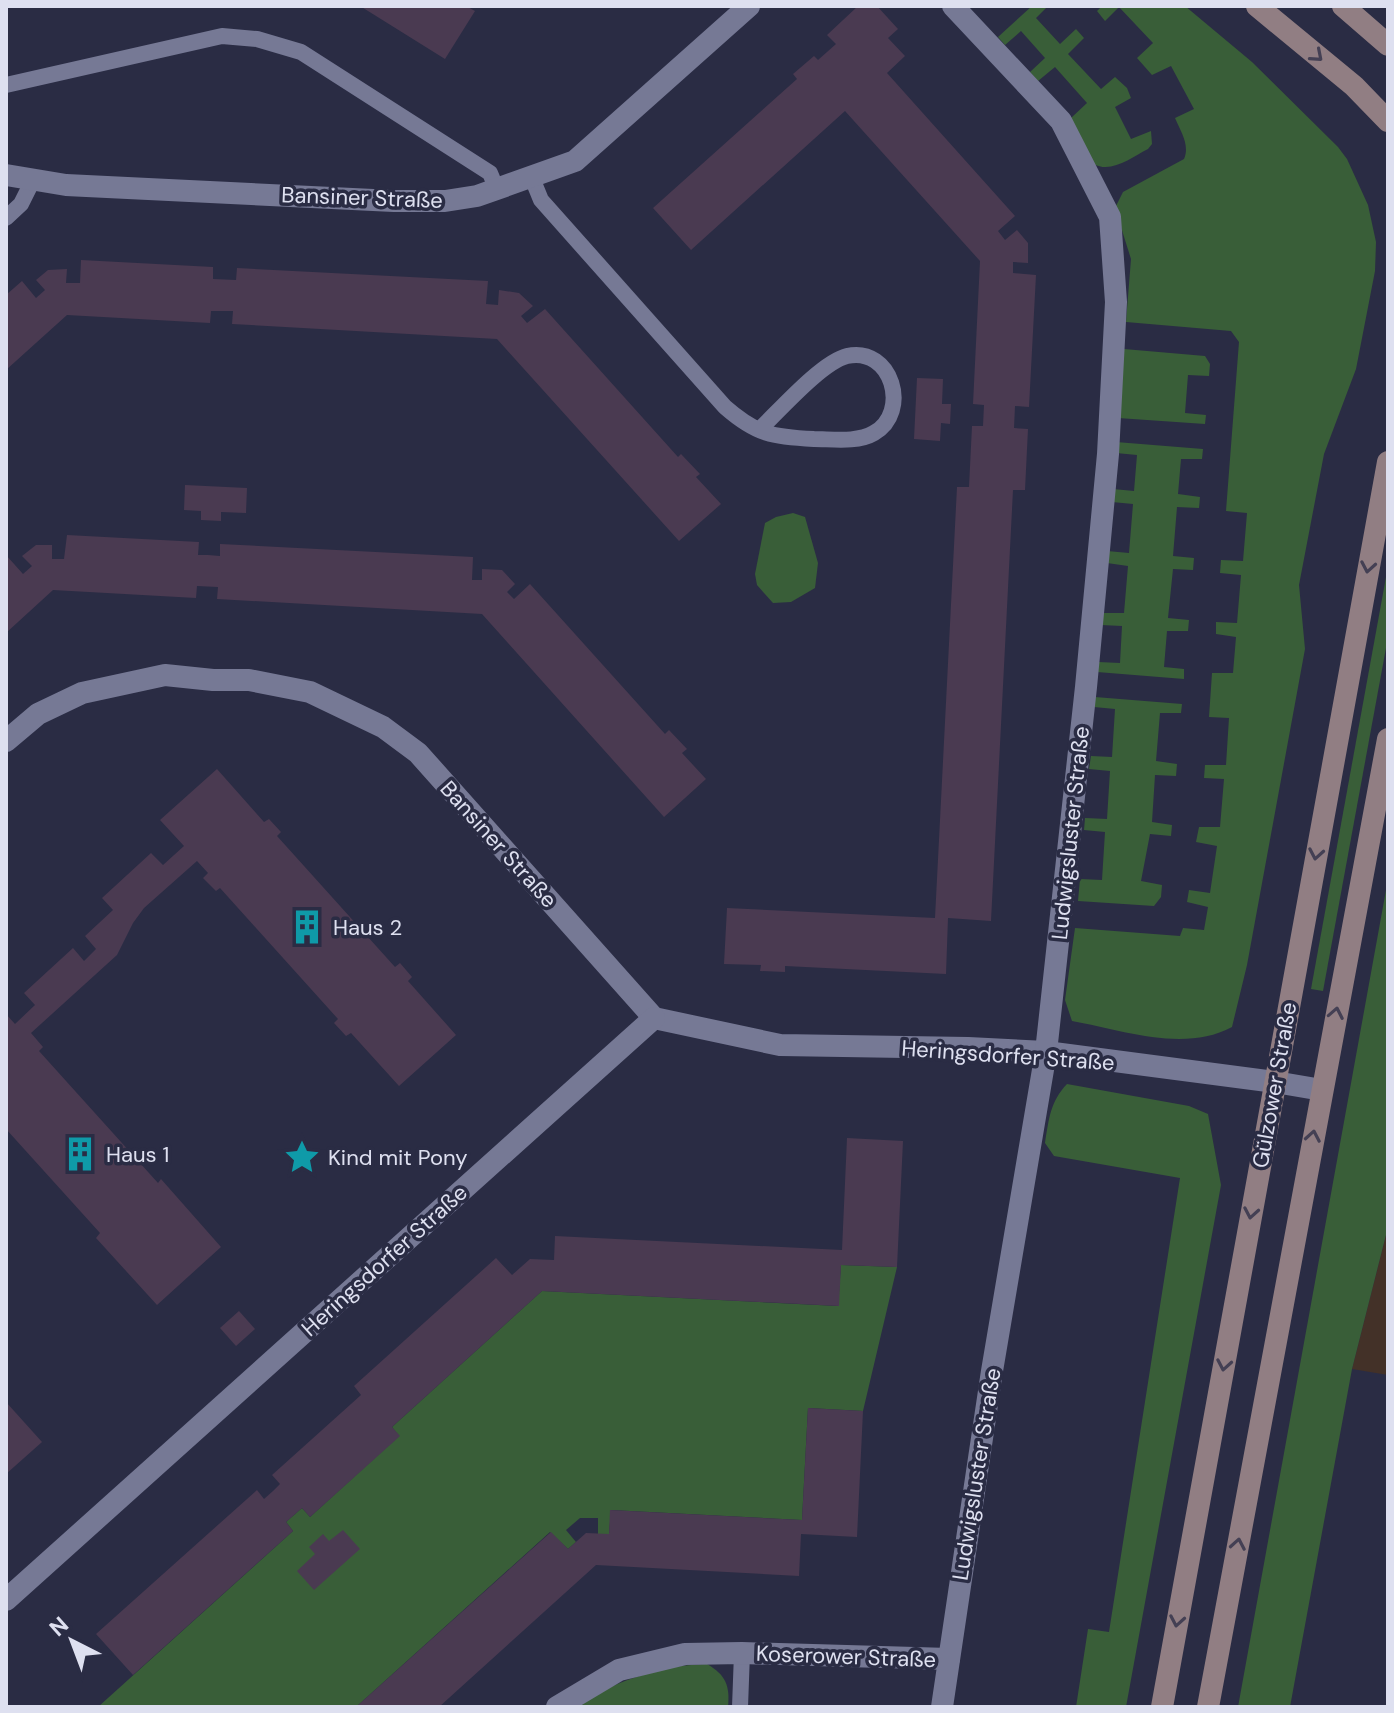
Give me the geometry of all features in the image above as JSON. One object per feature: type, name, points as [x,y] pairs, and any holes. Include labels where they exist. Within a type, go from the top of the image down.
[{"type":"main road","points":[[1257,6],[1354,86],[1388,121]]},
{"type":"main road","points":[[1343,6],[1388,45]]},
{"type":"main road","name":"Gülzower Straße","points":[[1162,1707],[1388,462]]},
{"type":"main road","points":[[1208,1707],[1388,739]]},
{"type":"street","name":"Bansiner Straße","points":[[6,175],[66,185],[394,201],[445,201],[497,190],[575,161],[749,6]]},
{"type":"street","name":"Ludwigsluster Straße","points":[[942,1707],[995,1349],[1046,1052],[1108,454],[1116,302],[1110,217],[1061,121],[953,6]]},
{"type":"street","name":"Bansiner Straße","points":[[6,741],[38,714],[82,693],[165,675],[249,680],[310,692],[383,727],[418,753],[654,1018]]},
{"type":"street","name":"Heringsdorfer Straße","points":[[6,1600],[654,1018],[780,1045],[1046,1052],[1322,1090]]},
{"type":"street","name":"Koserower Straße","points":[[557,1707],[599,1679],[619,1670],[685,1654],[949,1659]]},
{"type":"lane","points":[[6,85],[222,36],[257,39],[301,52],[490,173],[497,190]]},
{"type":"lane","points":[[532,178],[541,200],[725,407],[743,423],[775,438],[854,440],[874,433],[890,418],[895,396],[889,374],[871,358],[849,355],[839,359],[829,364],[759,430]]},
{"type":"lane","points":[[6,218],[21,204],[33,180]]},
{"type":"lane","name":"Koserower Straße","points":[[740,1707],[742,1653]]},
{"type":"shaded area","points":[[1388,1227],[1388,1375],[1352,1369]]},
{"type":"green space","points":[[1032,6],[1048,6],[1036,18],[1060,44],[1076,29],[1084,38],[1068,54],[1101,89],[1115,77],[1127,88],[1131,98],[1115,107],[1131,139],[1151,131],[1152,144],[1148,149],[1114,166],[1094,164],[1071,118],[1087,103],[1055,67],[1038,81],[1030,72],[1045,58],[1021,31],[1005,45],[998,37]]},
{"type":"green space","points":[[1102,6],[1185,6],[1252,62],[1347,159],[1368,205],[1376,242],[1375,271],[1356,369],[1324,454],[1299,585],[1305,649],[1247,965],[1232,1027],[1213,1035],[1194,1038],[1153,1037],[1072,1021],[1065,1000],[1075,928],[1180,936],[1183,928],[1204,930],[1208,907],[1187,902],[1189,890],[1210,893],[1217,846],[1196,842],[1199,827],[1220,827],[1224,779],[1204,778],[1205,765],[1226,765],[1229,718],[1209,717],[1212,673],[1233,673],[1236,637],[1216,634],[1216,622],[1237,623],[1241,575],[1220,573],[1221,560],[1243,561],[1247,513],[1226,511],[1239,342],[1231,331],[1126,322],[1131,259],[1115,208],[1123,192],[1184,159],[1185,144],[1175,118],[1194,109],[1171,66],[1152,75],[1137,58],[1153,43],[1119,7],[1105,21],[1097,11]]},
{"type":"green space","points":[[1124,349],[1205,356],[1210,364],[1209,376],[1188,375],[1185,413],[1206,415],[1205,424],[1118,418]]},
{"type":"green space","points":[[1116,442],[1203,449],[1202,459],[1181,459],[1178,494],[1200,497],[1199,508],[1177,507],[1173,556],[1194,558],[1193,570],[1173,569],[1168,618],[1189,620],[1188,631],[1167,631],[1164,667],[1184,669],[1184,679],[1097,672],[1098,662],[1120,663],[1122,626],[1101,625],[1103,613],[1124,613],[1128,566],[1107,563],[1107,551],[1129,553],[1133,504],[1112,502],[1113,489],[1134,491],[1137,455],[1116,453]]},
{"type":"green space","points":[[793,513],[805,517],[818,563],[815,588],[791,602],[773,603],[757,585],[755,574],[765,523]]},
{"type":"green space","points":[[1388,566],[1388,637],[1323,991],[1311,989]]},
{"type":"green space","points":[[1095,697],[1182,704],[1181,713],[1160,713],[1156,761],[1177,764],[1176,776],[1155,775],[1152,822],[1172,825],[1171,836],[1150,834],[1141,881],[1162,885],[1161,897],[1154,906],[1078,901],[1080,879],[1102,880],[1105,832],[1084,830],[1085,818],[1107,819],[1110,771],[1089,769],[1091,756],[1112,757],[1115,709],[1094,707]]},
{"type":"green space","points":[[1388,879],[1388,1227],[1352,1369],[1290,1707],[1238,1707]]},
{"type":"green space","points":[[1067,1084],[1189,1106],[1208,1114],[1221,1185],[1126,1707],[1076,1707],[1088,1629],[1109,1632],[1180,1178],[1054,1156],[1045,1143],[1048,1126],[1054,1104]]},
{"type":"green space","points":[[841,1265],[897,1267],[863,1411],[808,1408],[802,1520],[611,1510],[609,1534],[598,1534],[598,1518],[580,1518],[566,1530],[576,1542],[568,1549],[550,1532],[356,1707],[98,1707],[293,1531],[286,1522],[302,1508],[310,1517],[399,1436],[392,1427],[542,1291],[838,1306]]},
{"type":"green space","points":[[707,1664],[719,1672],[725,1682],[728,1707],[571,1707],[636,1677],[670,1668]]},
{"type":"building","points":[[360,6],[466,6],[475,11],[445,59]]},
{"type":"building","points":[[858,6],[877,6],[898,29],[888,38],[905,56],[887,73],[1015,216],[998,231],[1005,240],[1017,230],[1028,243],[1028,263],[1013,262],[1013,273],[1036,275],[1029,407],[1015,406],[1014,428],[1028,429],[1025,490],[1013,490],[991,921],[948,918],[946,974],[785,966],[785,972],[760,971],[761,965],[724,964],[727,908],[935,918],[957,487],[969,487],[972,426],[983,426],[984,405],[973,404],[980,261],[845,111],[691,250],[653,208],[797,79],[793,74],[814,56],[818,60],[836,44],[827,35]]},
{"type":"building","points":[[81,260],[213,267],[213,279],[236,280],[237,268],[488,281],[486,304],[498,305],[499,290],[519,293],[533,306],[521,316],[527,323],[545,309],[678,457],[681,454],[700,474],[696,477],[721,504],[679,541],[497,339],[232,324],[233,311],[211,311],[210,323],[67,315],[6,370],[6,295],[22,281],[36,298],[45,290],[36,280],[48,270],[67,269],[66,283],[80,283]]},
{"type":"building","points":[[917,378],[943,379],[942,404],[951,404],[950,424],[941,423],[940,441],[914,439]]},
{"type":"building","points":[[185,485],[247,488],[246,513],[221,512],[221,521],[201,520],[201,511],[184,510]]},
{"type":"building","points":[[67,535],[199,542],[198,555],[220,556],[220,544],[473,557],[472,580],[482,580],[482,569],[502,570],[515,584],[507,592],[514,599],[530,584],[665,734],[669,730],[687,749],[682,753],[706,779],[664,817],[482,614],[217,599],[218,587],[197,586],[196,598],[53,590],[6,633],[6,555],[23,574],[32,566],[22,556],[36,545],[52,545],[52,559],[64,559]]},
{"type":"building","points":[[217,769],[264,822],[269,819],[281,832],[277,836],[395,967],[400,963],[412,977],[408,981],[456,1035],[399,1086],[351,1033],[346,1036],[334,1023],[338,1019],[220,888],[216,891],[203,878],[208,873],[197,861],[144,908],[117,955],[31,1033],[43,1047],[39,1051],[158,1183],[161,1179],[221,1247],[157,1305],[96,1238],[100,1233],[6,1129],[6,1014],[15,1024],[35,1005],[24,993],[73,948],[84,961],[96,949],[85,936],[113,910],[102,898],[151,853],[163,865],[184,846],[160,820]]},
{"type":"building","points":[[847,1138],[903,1141],[897,1267],[841,1265],[839,1306],[542,1291],[392,1427],[400,1436],[310,1517],[302,1508],[286,1522],[293,1531],[133,1675],[96,1634],[257,1490],[264,1499],[273,1491],[280,1484],[272,1475],[361,1395],[354,1386],[496,1258],[512,1275],[530,1259],[554,1260],[555,1236],[842,1250]]},
{"type":"building","points":[[239,1311],[255,1329],[236,1346],[220,1328]]},
{"type":"building","points":[[6,1402],[42,1442],[6,1474]]},
{"type":"building","points":[[808,1408],[863,1411],[857,1537],[801,1534],[799,1576],[596,1565],[439,1707],[356,1707],[551,1532],[568,1549],[586,1533],[609,1534],[610,1510],[802,1520]]},
{"type":"building","points":[[343,1530],[360,1549],[314,1590],[297,1571],[315,1554],[309,1547],[323,1534],[329,1541]]},
{"type":"place","name":"Haus 2","points":[[307,927]]},
{"type":"place","name":"Haus 1","points":[[80,1154]]},
{"type":"place","name":"Kind mit Pony","points":[[302,1157]]}]
